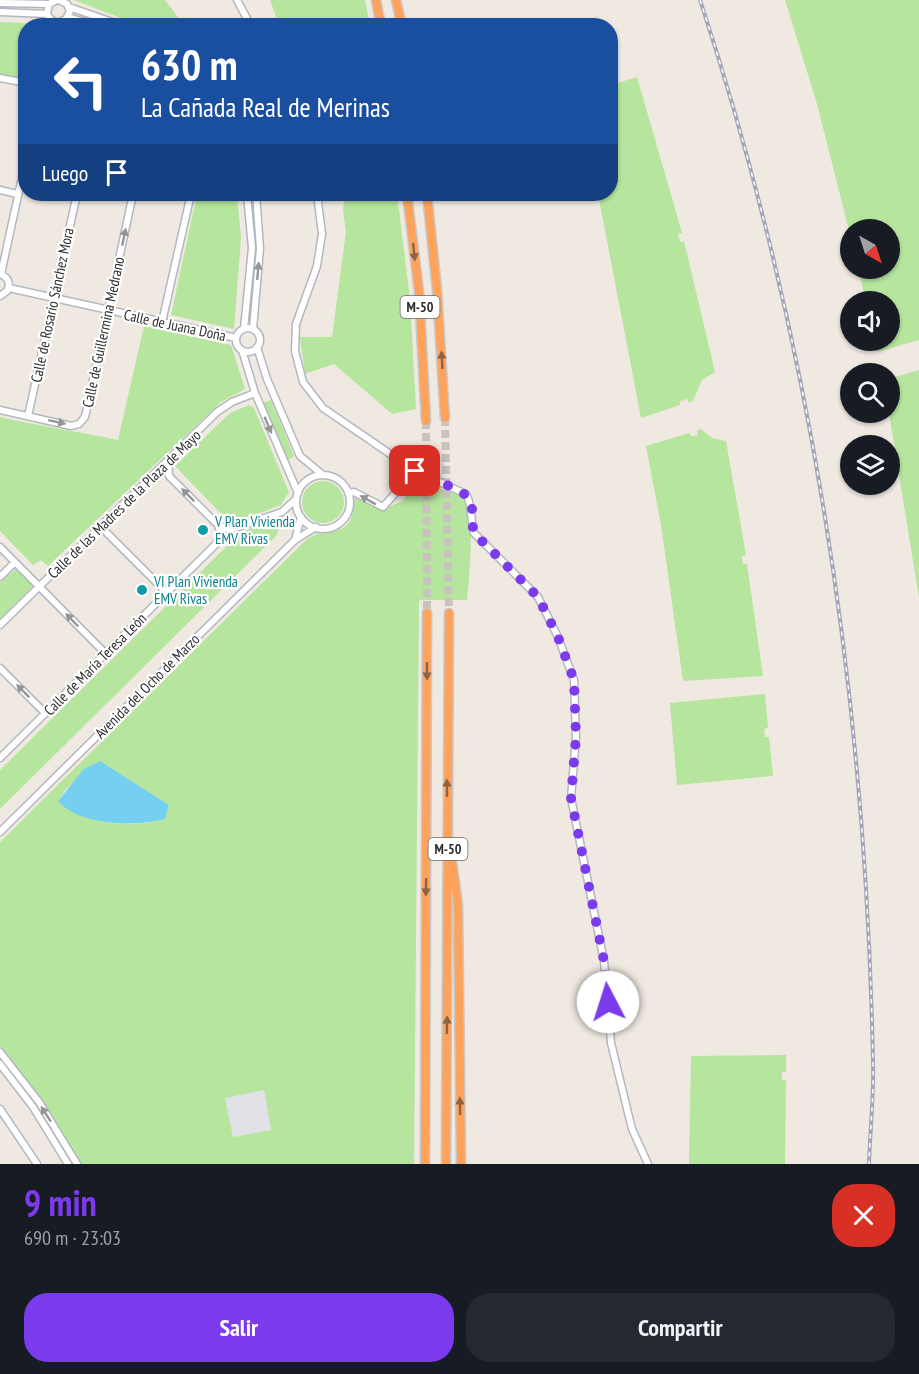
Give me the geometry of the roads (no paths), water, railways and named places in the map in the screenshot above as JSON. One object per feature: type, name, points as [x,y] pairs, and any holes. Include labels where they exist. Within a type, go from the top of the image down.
[{"type":"highway","points":[[376,0],[379,18]]},
{"type":"highway","points":[[396,0],[400,18]]},
{"type":"highway","name":"M-50","points":[[408,201],[419,292],[426,421]]},
{"type":"highway","name":"M-50","points":[[428,201],[437,290],[445,418]]},
{"type":"highway","name":"M-50","points":[[425,1164],[427,613]]},
{"type":"highway","name":"M-50","points":[[446,1164],[449,614]]},
{"type":"highway","points":[[447,823],[458,905],[461,1164]]},
{"type":"street","points":[[0,3],[49,4],[58,0],[69,7],[101,18]]},
{"type":"street","points":[[237,0],[247,18]]},
{"type":"street","points":[[47,14],[49,4]]},
{"type":"street","points":[[69,7],[68,17],[71,18]]},
{"type":"street","points":[[0,12],[47,14],[50,18]]},
{"type":"street","points":[[0,78],[18,81]]},
{"type":"street","points":[[0,190],[17,194]]},
{"type":"street","points":[[0,296],[9,288],[7,278],[0,274],[18,190]]},
{"type":"street","name":"Calle de Rosario Sánchez Mora","points":[[28,416],[75,201]]},
{"type":"street","name":"Calle de Guillermina Medrano","points":[[0,410],[71,426],[82,421],[131,201]]},
{"type":"street","points":[[162,322],[189,201]]},
{"type":"street","points":[[248,201],[252,248],[244,329],[236,338],[237,345],[242,350],[255,393],[297,496],[301,517],[316,527],[331,527],[341,521],[348,511],[348,493],[338,480],[323,475],[300,456],[267,379],[257,347],[260,338],[253,329],[260,248],[257,201]]},
{"type":"street","points":[[318,201],[322,234],[317,266],[296,324],[295,351],[298,370],[303,382],[323,408],[415,471],[466,494],[471,502],[471,521],[474,533],[538,597],[558,637],[574,680],[576,737],[571,798],[604,961],[611,1043],[632,1129],[648,1164]]},
{"type":"street","name":"Calle de Juana Doña","points":[[9,288],[236,338]]},
{"type":"street","points":[[244,329],[253,329]]},
{"type":"street","points":[[242,350],[251,351],[257,347]]},
{"type":"street","name":"Calle de las Madres de la Plaza de Mayo","points":[[0,625],[224,406],[255,393]]},
{"type":"street","points":[[168,461],[169,476]]},
{"type":"street","points":[[348,493],[354,492],[383,507],[415,471]]},
{"type":"street","points":[[154,473],[169,476],[218,525],[234,529],[282,512],[308,480],[323,475]]},
{"type":"street","name":"Avenida del Ocho de Marzo","points":[[294,540],[301,517]]},
{"type":"street","name":"Calle de María Teresa León","points":[[0,758],[217,543],[220,532],[218,525]]},
{"type":"street","points":[[100,526],[167,593]]},
{"type":"street","name":"Avenida del Ocho de Marzo","points":[[0,832],[294,540],[316,527]]},
{"type":"street","points":[[0,547],[106,654]]},
{"type":"street","points":[[0,577],[15,562]]},
{"type":"street","points":[[0,668],[45,713]]},
{"type":"street","points":[[0,1052],[39,1102],[77,1164]]},
{"type":"street","points":[[0,1064],[33,1107],[68,1164]]},
{"type":"street","points":[[0,1109],[37,1164]]},
{"type":"water","points":[[100,761],[169,805],[165,819],[139,823],[94,820],[68,809],[58,801],[84,769]]},
{"type":"tunnel","points":[[445,418],[449,613]]},
{"type":"tunnel","points":[[426,421],[427,613]]},
{"type":"railway","points":[[700,0],[740,130],[774,260],[803,392],[826,525],[845,659],[859,793],[868,928],[873,1076],[869,1164]]},
{"type":"place","name":"V Plan Vivienda EMV Rivas","points":[[203,530]]},
{"type":"place","name":"VI Plan Vivienda EMV Rivas","points":[[142,590]]}]
